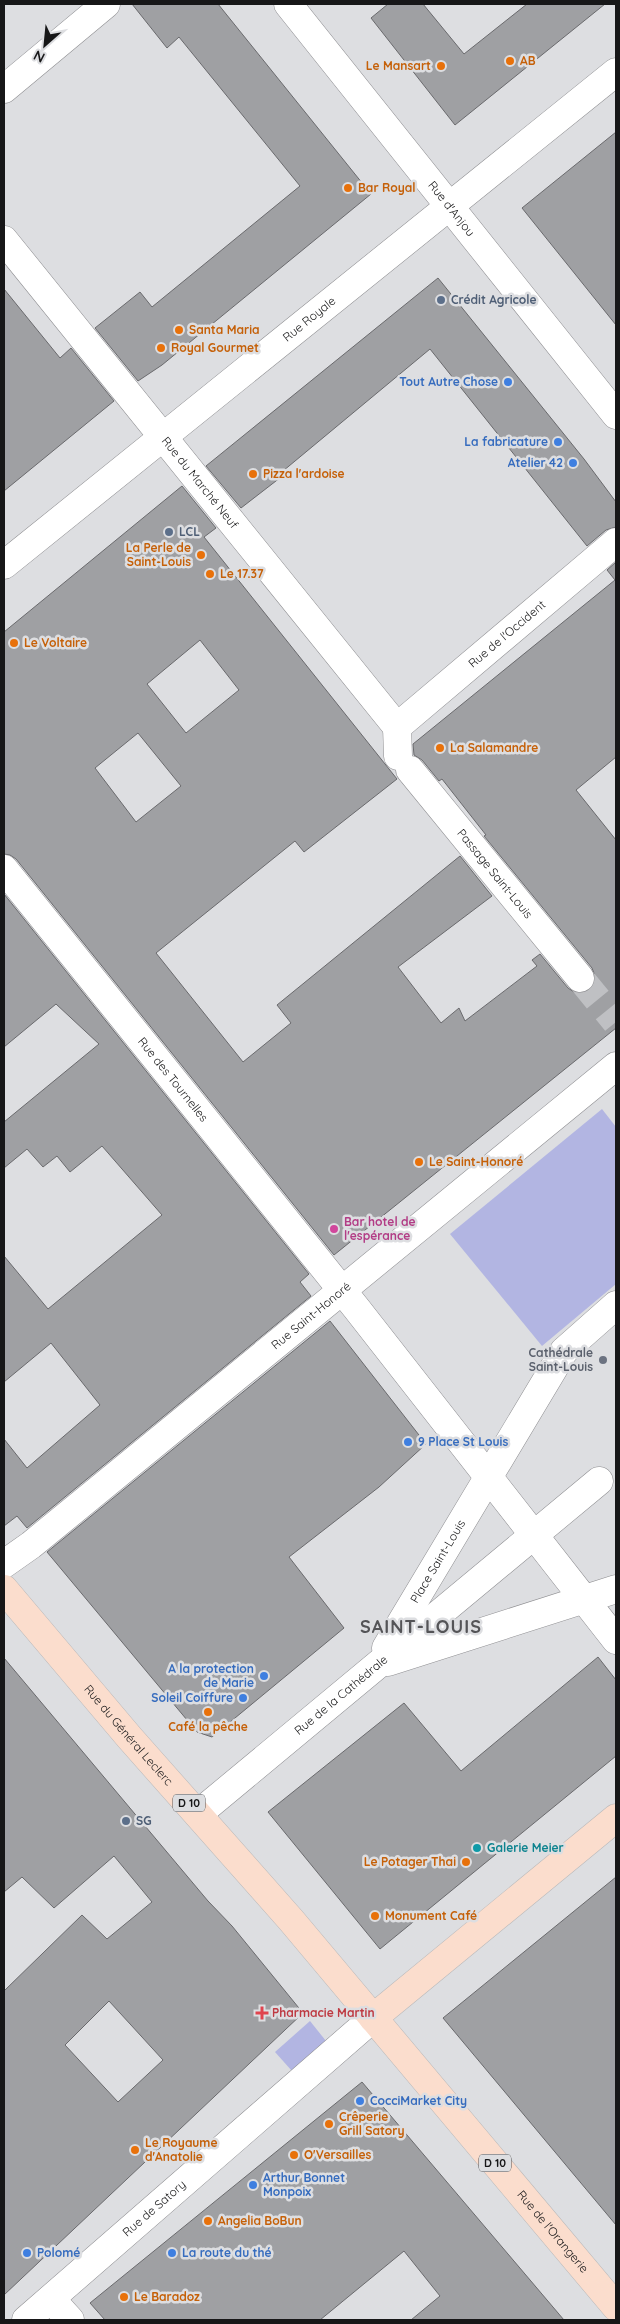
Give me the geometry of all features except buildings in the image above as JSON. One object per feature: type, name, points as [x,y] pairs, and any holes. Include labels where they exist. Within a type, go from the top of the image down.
[{"type":"main road","name":"Rue du Général Leclerc","points":[[4,1589],[129,1738],[198,1814],[373,2018]]},
{"type":"main road","points":[[373,2018],[616,1818]]},
{"type":"main road","name":"Rue de l'Orangerie","points":[[373,2018],[616,2307]]},
{"type":"street","points":[[4,90],[106,4]]},
{"type":"street","name":"Rue d'Anjou","points":[[288,4],[616,414]]},
{"type":"street","name":"Rue Royale","points":[[4,565],[616,72]]},
{"type":"street","name":"Rue du Marché Neuf","points":[[4,240],[397,727]]},
{"type":"street","name":"Rue de l'Occident","points":[[397,727],[616,542]]},
{"type":"street","name":"Passage Saint-Louis","points":[[397,727],[404,763],[580,978]]},
{"type":"street","name":"Rue des Tournelles","points":[[4,870],[349,1300],[616,1640]]},
{"type":"street","name":"Rue Saint-Honoré","points":[[4,1564],[349,1300],[614,1072]]},
{"type":"street","name":"Place Saint-Louis","points":[[375,1666],[564,1351],[616,1305]]},
{"type":"street","name":"Rue de la Cathédrale","points":[[198,1814],[600,1481]]},
{"type":"street","points":[[375,1666],[616,1588]]},
{"type":"street","name":"Rue de Satory","points":[[26,2320],[373,2018]]},
{"type":"street","points":[[52,2299],[70,2320]]},
{"type":"shaded area","points":[[602,1109],[616,1127],[616,1284],[542,1346],[450,1234]]},
{"type":"shaded area","points":[[310,2021],[326,2041],[292,2071],[275,2052]]},
{"type":"tunnel","points":[[580,978],[616,1022]]},
{"type":"place","name":"AB","points":[[510,61]]},
{"type":"place","name":"Le Mansart","points":[[441,66]]},
{"type":"place","name":"Bar Royal","points":[[348,188]]},
{"type":"place","name":"Crédit Agricole","points":[[441,300]]},
{"type":"place","name":"Santa Maria","points":[[179,330]]},
{"type":"place","name":"Royal Gourmet","points":[[161,348]]},
{"type":"place","name":"Tout Autre Chose","points":[[508,382]]},
{"type":"place","name":"La fabricature","points":[[558,442]]},
{"type":"place","name":"Atelier 42","points":[[573,463]]},
{"type":"place","name":"Pizza l'ardoise","points":[[253,474]]},
{"type":"place","name":"LCL","points":[[169,532]]},
{"type":"place","name":"La Perle de Saint-Louis","points":[[201,555]]},
{"type":"place","name":"Le 17.37","points":[[210,574]]},
{"type":"place","name":"Le Voltaire","points":[[14,643]]},
{"type":"place","name":"La Salamandre","points":[[440,748]]},
{"type":"place","name":"Le Saint-Honoré","points":[[419,1162]]},
{"type":"place","name":"Bar hotel de l'espérance","points":[[334,1229]]},
{"type":"place","name":"Cathédrale Saint-Louis","points":[[603,1360]]},
{"type":"place","name":"9 Place St Louis","points":[[408,1442]]},
{"type":"place","name":"A la protection de Marie","points":[[264,1676]]},
{"type":"place","name":"Soleil Coiffure","points":[[243,1698]]},
{"type":"place","name":"Café la pêche","points":[[208,1712]]},
{"type":"place","name":"SG","points":[[126,1821]]},
{"type":"place","name":"Galerie Meier","points":[[477,1848]]},
{"type":"place","name":"Le Potager Thai","points":[[466,1862]]},
{"type":"place","name":"Monument Café","points":[[375,1916]]},
{"type":"place","name":"Pharmacie Martin","points":[[262,2013]]},
{"type":"place","name":"CocciMarket City","points":[[360,2101]]},
{"type":"place","name":"Crêperie Grill Satory","points":[[329,2124]]},
{"type":"place","name":"Le Royaume d'Anatolie","points":[[135,2150]]},
{"type":"place","name":"O'Versailles","points":[[294,2155]]},
{"type":"place","name":"Arthur Bonnet Monpoix","points":[[253,2185]]},
{"type":"place","name":"Angelia BoBun","points":[[208,2221]]},
{"type":"place","name":"Polomé","points":[[27,2253]]},
{"type":"place","name":"La route du thé","points":[[172,2253]]},
{"type":"place","name":"Le Baradoz","points":[[124,2297]]},
{"type":"district","name":"SAINT-LOUIS","points":[[421,1627]]}]
